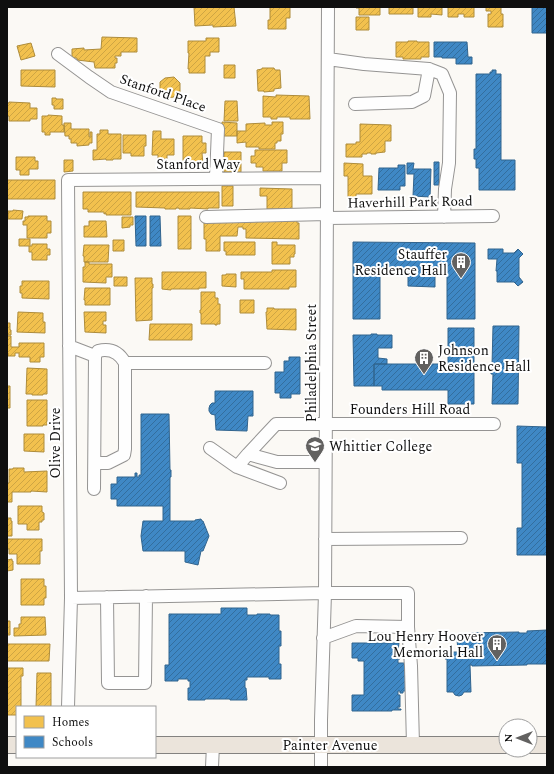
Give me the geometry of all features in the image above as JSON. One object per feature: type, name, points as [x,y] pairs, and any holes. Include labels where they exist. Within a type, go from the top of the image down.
[{"type":"main road","name":"Painter Avenue","points":[[156,745],[498,745]]},
{"type":"street","name":"Philadelphia Street","points":[[321,767],[325,592],[328,7]]},
{"type":"street","name":"Stanford Place","points":[[58,54],[89,78],[111,92],[218,129],[216,178]]},
{"type":"street","points":[[328,59],[364,64],[429,69],[442,74],[450,93],[449,163],[445,189],[444,217]]},
{"type":"street","points":[[355,104],[412,102],[424,96],[429,69]]},
{"type":"street","name":"Stanford Way","points":[[68,180],[327,178]]},
{"type":"street","name":"Olive Drive","points":[[68,180],[71,598],[68,706]]},
{"type":"street","name":"Haverhill Park Road","points":[[206,217],[493,216]]},
{"type":"street","points":[[69,346],[95,356]]},
{"type":"street","points":[[94,489],[95,356],[98,351],[109,350],[121,356],[126,363],[125,449],[124,455],[108,463],[95,463]]},
{"type":"street","points":[[126,363],[265,363]]},
{"type":"street","name":"Founders Hill Road","points":[[237,467],[276,424],[494,424]]},
{"type":"street","points":[[210,448],[237,467],[280,483]]},
{"type":"street","points":[[248,454],[277,462],[325,462]]},
{"type":"street","points":[[325,539],[461,538]]},
{"type":"street","points":[[71,598],[325,592],[408,593],[413,745]]},
{"type":"street","points":[[107,597],[108,683],[145,683],[146,596]]},
{"type":"street","points":[[323,638],[356,626],[408,627]]},
{"type":"street","points":[[212,767],[213,745]]},
{"type":"building: Homes","points":[[194,7],[234,7],[236,26],[195,26]]},
{"type":"building: Homes","points":[[270,7],[290,7],[290,18],[286,18],[286,29],[268,29]]},
{"type":"building: Homes","points":[[356,7],[380,7],[380,15],[359,15],[359,8]]},
{"type":"building: Homes","points":[[389,7],[413,7],[413,14],[389,14]]},
{"type":"building: Homes","points":[[418,7],[442,7],[442,15],[431,14],[431,17],[418,17]]},
{"type":"building: Homes","points":[[448,7],[474,7],[474,17],[464,17],[464,14],[458,14],[458,17],[448,17]]},
{"type":"building: Homes","points":[[486,7],[501,7],[501,14],[503,14],[503,27],[488,27],[488,14],[491,14],[491,11],[486,11]]},
{"type":"building: Homes","points":[[356,17],[369,17],[369,30],[356,30]]},
{"type":"building: Homes","points":[[102,37],[137,38],[137,52],[121,52],[121,56],[115,56],[115,58],[117,58],[117,63],[115,63],[115,68],[95,68],[94,62],[72,58],[72,49],[101,49]]},
{"type":"building: Homes","points":[[206,38],[219,38],[219,52],[210,52],[210,56],[205,56],[205,73],[189,73],[188,41],[206,41]]},
{"type":"building: Homes","points":[[396,42],[429,42],[429,57],[421,57],[421,59],[403,59],[403,57],[396,57]]},
{"type":"building: Homes","points":[[31,43],[35,56],[21,60],[17,46]]},
{"type":"building: Homes","points":[[224,65],[235,65],[235,78],[224,78]]},
{"type":"building: Homes","points":[[262,68],[274,68],[275,70],[280,70],[281,88],[274,89],[274,91],[258,91],[257,70]]},
{"type":"building: Homes","points":[[21,70],[55,70],[55,87],[21,86]]},
{"type":"building: Homes","points":[[174,77],[180,83],[180,92],[174,97],[166,98],[160,92],[160,82],[165,78]]},
{"type":"building: Homes","points":[[276,95],[309,96],[310,119],[290,119],[290,117],[277,117],[277,119],[271,119],[271,117],[263,117],[263,96],[276,97]]},
{"type":"building: Homes","points":[[52,98],[63,99],[63,109],[54,109],[54,105],[52,105]]},
{"type":"building: Homes","points":[[225,101],[237,101],[238,121],[224,121]]},
{"type":"building: Homes","points":[[7,103],[30,103],[30,108],[37,108],[37,119],[30,119],[30,121],[9,121],[9,116],[7,116]]},
{"type":"building: Homes","points":[[42,116],[62,116],[64,132],[50,132],[50,135],[45,135],[45,132],[42,132]]},
{"type":"building: Homes","points":[[222,122],[237,123],[237,136],[222,136]]},
{"type":"building: Homes","points":[[272,122],[283,122],[283,134],[281,134],[281,141],[277,141],[277,143],[275,143],[275,149],[246,147],[246,142],[237,143],[237,131],[246,131],[246,124],[265,123],[265,125],[272,125]]},
{"type":"building: Homes","points":[[64,123],[71,123],[71,129],[89,129],[89,137],[90,132],[92,132],[92,143],[89,143],[89,145],[77,146],[77,143],[71,143],[69,136],[65,136]]},
{"type":"building: Homes","points":[[360,124],[391,125],[391,141],[385,141],[385,152],[376,154],[362,154],[362,157],[346,157],[346,144],[356,144],[356,142],[360,142]]},
{"type":"building: Homes","points":[[100,130],[108,130],[108,134],[121,134],[121,159],[93,160],[93,150],[97,150],[97,134],[100,134]]},
{"type":"building: Homes","points":[[153,131],[161,131],[161,139],[174,139],[174,155],[167,155],[167,159],[158,159],[158,155],[152,155]]},
{"type":"building: Homes","points":[[123,135],[146,135],[144,156],[131,156],[131,153],[123,153]]},
{"type":"building: Homes","points":[[183,136],[202,136],[202,143],[206,143],[206,153],[202,153],[203,165],[190,165],[190,161],[183,161]]},
{"type":"building: Homes","points":[[255,150],[287,150],[287,163],[282,163],[282,171],[263,171],[263,167],[256,167],[256,163],[251,163],[251,156],[255,156]]},
{"type":"building: Homes","points":[[224,152],[241,152],[241,172],[224,172]]},
{"type":"building: Homes","points":[[16,157],[35,157],[35,161],[38,161],[38,169],[29,169],[29,175],[20,175],[20,170],[16,170]]},
{"type":"building: Homes","points":[[64,160],[73,160],[73,171],[64,172]]},
{"type":"building: Homes","points":[[344,163],[363,164],[363,176],[372,176],[372,194],[356,194],[356,198],[348,197],[348,176],[344,176]]},
{"type":"building: Homes","points":[[7,180],[55,180],[55,199],[7,199]]},
{"type":"building: Homes","points":[[222,186],[233,186],[233,206],[222,206]]},
{"type":"building: Homes","points":[[260,188],[292,189],[292,209],[267,209],[267,196],[260,196]]},
{"type":"building: Homes","points":[[83,192],[131,192],[131,215],[106,215],[104,212],[88,212],[88,209],[83,209]]},
{"type":"building: Homes","points":[[136,192],[219,192],[219,208],[165,209],[136,207]]},
{"type":"building: Homes","points":[[8,211],[23,211],[22,219],[8,219]]},
{"type":"building: Homes","points":[[47,216],[47,221],[51,221],[51,233],[47,233],[47,238],[27,238],[27,225],[23,225],[23,221],[25,221],[25,217]]},
{"type":"building: Homes","points":[[178,216],[191,216],[191,249],[178,249]]},
{"type":"building: Homes","points":[[122,217],[133,217],[133,225],[122,228]]},
{"type":"building: Homes","points":[[206,220],[297,220],[297,223],[299,223],[299,239],[246,238],[246,229],[243,229],[243,227],[238,227],[237,236],[220,236],[220,251],[206,251],[204,223],[206,223]]},
{"type":"building: Homes","points":[[89,221],[106,221],[107,237],[84,237],[84,226],[89,226]]},
{"type":"building: Homes","points":[[19,239],[30,239],[30,246],[32,246],[32,244],[47,244],[47,249],[50,249],[50,255],[47,255],[47,260],[32,260],[32,252],[29,252],[29,246],[19,246]]},
{"type":"building: Homes","points":[[113,240],[124,240],[124,251],[113,251]]},
{"type":"building: Homes","points":[[224,242],[255,242],[255,255],[226,255],[226,251],[224,251]]},
{"type":"building: Homes","points":[[272,242],[277,242],[277,245],[295,245],[295,254],[294,257],[290,257],[290,264],[272,264]]},
{"type":"building: Homes","points":[[84,245],[109,245],[108,262],[84,262]]},
{"type":"building: Homes","points":[[85,262],[89,262],[89,264],[112,264],[112,277],[106,277],[106,283],[83,282],[83,267],[85,267]]},
{"type":"building: Homes","points":[[272,270],[296,270],[296,287],[289,287],[289,289],[244,289],[244,279],[241,279],[241,272],[272,272]]},
{"type":"building: Homes","points":[[162,272],[206,272],[206,288],[171,290],[162,289]]},
{"type":"building: Homes","points":[[236,274],[236,287],[222,286],[222,275]]},
{"type":"building: Homes","points":[[114,277],[127,277],[127,286],[114,286]]},
{"type":"building: Homes","points":[[135,278],[152,278],[152,320],[136,321]]},
{"type":"building: Homes","points":[[22,281],[49,281],[49,299],[22,298],[20,286],[22,286]]},
{"type":"building: Homes","points":[[85,288],[110,288],[110,305],[85,305]]},
{"type":"building: Homes","points":[[201,292],[215,292],[215,298],[218,298],[218,304],[220,304],[220,324],[201,324]]},
{"type":"building: Homes","points":[[240,300],[254,300],[254,313],[240,313]]},
{"type":"building: Homes","points":[[267,308],[296,309],[296,330],[267,329]]},
{"type":"building: Homes","points":[[18,312],[43,313],[45,333],[17,332]]},
{"type":"building: Homes","points":[[84,312],[106,312],[106,321],[103,321],[103,325],[106,325],[106,333],[85,332]]},
{"type":"building: Homes","points":[[7,323],[10,323],[11,335],[7,335]]},
{"type":"building: Homes","points":[[150,324],[192,324],[192,340],[149,340]]},
{"type":"building: Homes","points":[[7,336],[11,336],[11,347],[19,347],[19,343],[44,343],[44,357],[40,357],[40,362],[30,362],[30,357],[19,357],[19,353],[15,353],[15,356],[8,356]]},
{"type":"building: Homes","points":[[27,368],[47,369],[47,394],[26,394]]},
{"type":"building: Homes","points":[[7,386],[10,386],[10,408],[7,408]]},
{"type":"building: Homes","points":[[27,400],[47,400],[47,425],[27,426]]},
{"type":"building: Homes","points":[[24,434],[44,434],[44,452],[24,451]]},
{"type":"building: Homes","points":[[24,468],[24,472],[47,471],[47,492],[12,492],[12,502],[7,502],[9,469]]},
{"type":"building: Homes","points":[[18,506],[42,506],[44,520],[39,522],[39,530],[27,530],[27,524],[18,524]]},
{"type":"building: Homes","points":[[7,518],[11,518],[12,521],[12,536],[7,536]]},
{"type":"building: Homes","points":[[7,539],[42,539],[40,564],[17,564],[17,554],[9,554],[9,549],[7,549]]},
{"type":"building: Homes","points":[[12,559],[13,570],[7,571],[7,560]]},
{"type":"building: Homes","points":[[21,579],[44,579],[44,586],[46,586],[46,598],[44,598],[44,605],[21,605]]},
{"type":"building: Homes","points":[[21,617],[45,617],[46,635],[14,636],[14,628],[19,628],[19,624],[21,624]]},
{"type":"building: Homes","points":[[7,621],[10,621],[10,635],[7,635]]},
{"type":"building: Homes","points":[[7,644],[50,644],[49,661],[7,661]]},
{"type":"building: Homes","points":[[7,668],[23,668],[23,676],[21,676],[21,706],[16,706],[16,715],[7,715]]},
{"type":"building: Homes","points":[[37,673],[51,673],[51,706],[36,706]]},
{"type":"building: Schools","points":[[532,7],[547,7],[547,33],[532,33]]},
{"type":"building: Schools","points":[[434,42],[467,42],[468,57],[472,57],[472,64],[456,64],[456,58],[434,57]]},
{"type":"building: Schools","points":[[492,70],[496,70],[496,74],[501,74],[501,160],[515,160],[515,190],[479,190],[479,168],[476,168],[476,159],[474,159],[474,149],[476,149],[476,74],[490,74]]},
{"type":"building: Schools","points":[[434,162],[439,162],[439,185],[434,185]]},
{"type":"building: Schools","points":[[407,163],[414,163],[413,169],[431,169],[430,197],[413,196],[414,174],[407,174]]},
{"type":"building: Schools","points":[[398,165],[405,165],[405,186],[400,186],[400,190],[378,190],[379,168],[398,168]]},
{"type":"building: Schools","points":[[135,216],[146,216],[146,246],[136,246]]},
{"type":"building: Schools","points":[[150,216],[160,216],[161,246],[150,246]]},
{"type":"building: Schools","name":"Stauffer Residence Hall","points":[[353,242],[475,243],[475,319],[447,319],[447,270],[439,272],[435,270],[435,287],[408,286],[408,270],[380,270],[380,319],[353,319]]},
{"type":"building: Schools","points":[[488,249],[503,249],[503,253],[514,253],[518,249],[523,254],[519,258],[519,277],[523,282],[518,286],[514,282],[497,282],[497,259],[488,259]]},
{"type":"building: Schools","points":[[493,326],[519,326],[518,404],[492,404],[493,374],[491,374],[491,366]]},
{"type":"building: Schools","name":"Johnson Residence Hall","points":[[448,328],[474,328],[474,404],[448,404],[448,390],[382,390],[382,386],[374,386],[374,364],[448,364]]},
{"type":"building: Schools","points":[[353,335],[392,335],[392,348],[378,348],[378,358],[387,359],[387,364],[374,364],[374,386],[354,386]]},
{"type":"building: Schools","points":[[289,357],[300,357],[300,394],[291,394],[291,398],[280,398],[280,393],[275,393],[275,372],[284,372],[284,361],[289,361]]},
{"type":"building: Schools","points":[[215,391],[253,391],[253,416],[248,416],[247,431],[216,430],[215,415],[211,414],[209,411],[210,405],[215,403]]},
{"type":"building: Schools","points":[[141,414],[169,414],[171,470],[170,521],[195,521],[201,519],[203,521],[209,536],[203,551],[201,551],[198,565],[185,562],[185,551],[143,551],[141,536],[143,521],[163,521],[163,506],[117,506],[117,499],[111,499],[111,484],[117,484],[117,477],[135,477],[135,473],[137,473],[137,477],[141,475]]},
{"type":"building: Schools","points":[[517,426],[547,427],[547,555],[517,555],[517,528],[522,528],[522,463],[517,463]]},
{"type":"building: Schools","points":[[221,608],[247,608],[247,615],[279,615],[281,646],[279,646],[279,664],[281,664],[281,679],[269,679],[269,677],[247,677],[247,680],[245,680],[245,688],[247,700],[188,700],[188,688],[190,688],[190,681],[188,681],[188,679],[165,681],[165,665],[169,665],[169,614],[221,614]]},
{"type":"building: Schools","name":"Lou Henry Hoover Memorial Hall","points":[[547,630],[547,664],[470,665],[471,692],[464,692],[459,696],[455,695],[453,692],[447,692],[447,659],[445,659],[445,652],[458,652],[457,639],[463,639],[463,633],[527,633],[527,631]]},
{"type":"building: Schools","points":[[352,643],[399,643],[398,651],[400,651],[400,659],[398,659],[398,663],[406,663],[406,691],[400,693],[400,691],[398,691],[398,695],[400,695],[400,707],[398,707],[398,709],[401,710],[352,711],[352,695],[364,695],[364,661],[358,661],[358,658],[352,658]]},
{"type":"place","name":"Stauffer Residence Hall","points":[[461,279]]},
{"type":"place","name":"Johnson Residence Hall","points":[[424,375]]},
{"type":"place","name":"Whittier College","points":[[315,463]]},
{"type":"place","name":"Lou Henry Hoover Memorial Hall","points":[[497,661]]}]
